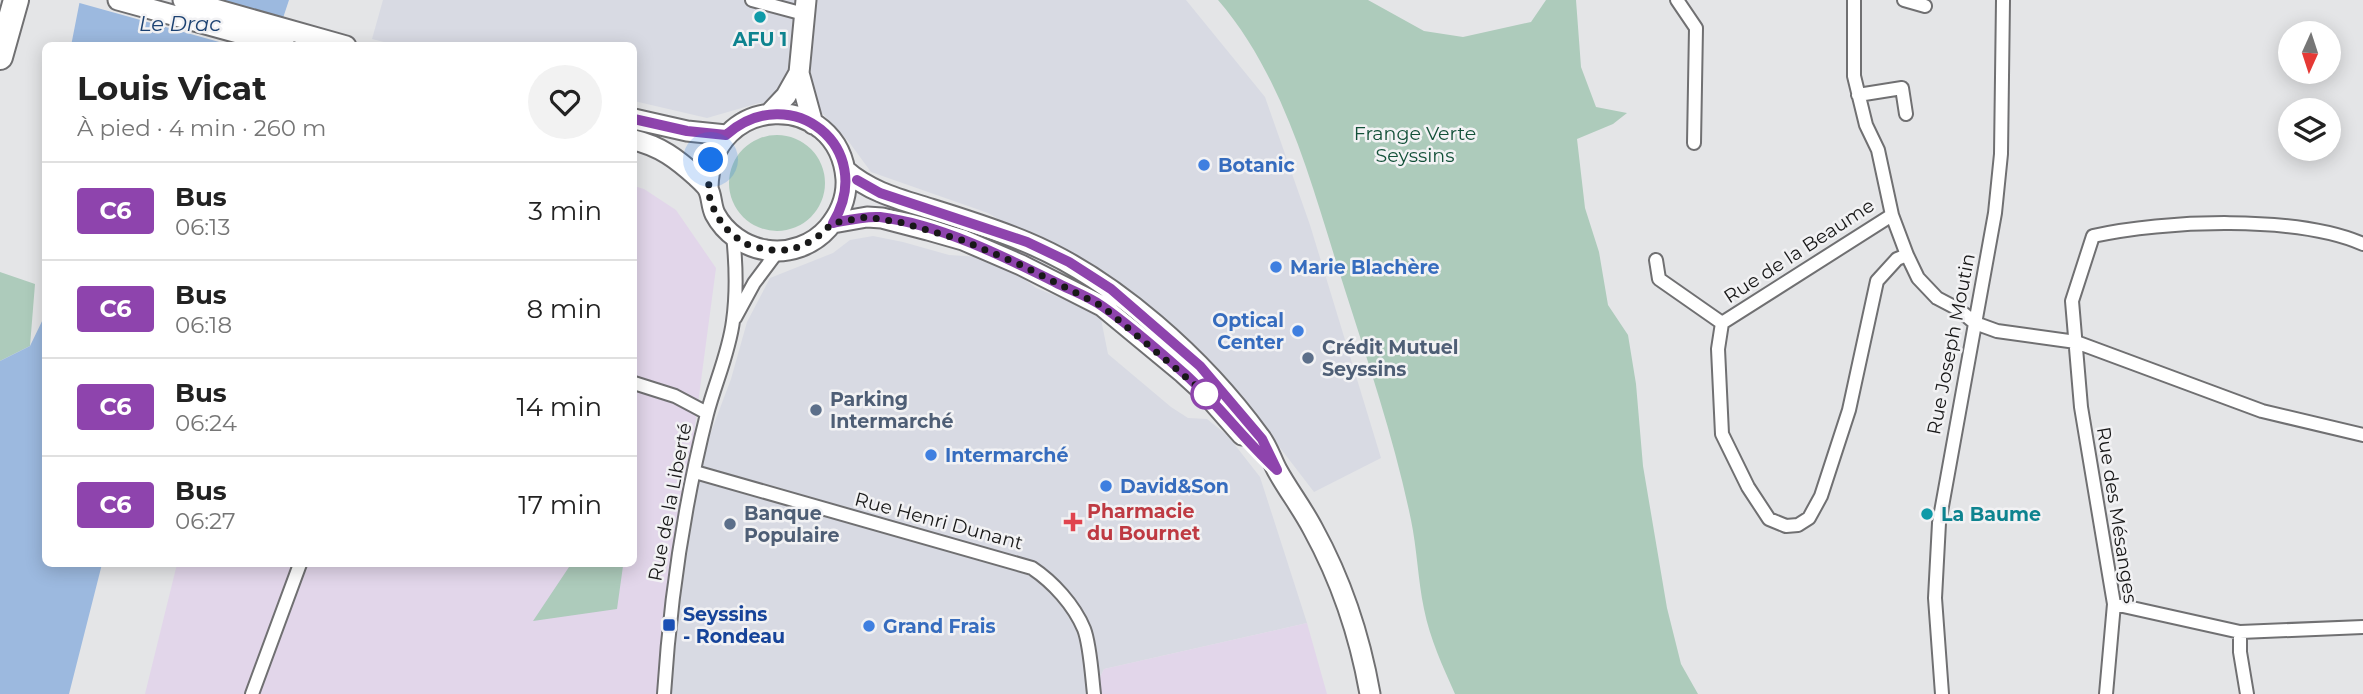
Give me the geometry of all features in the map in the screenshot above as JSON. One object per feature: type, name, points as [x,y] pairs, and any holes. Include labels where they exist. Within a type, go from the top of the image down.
[{"type":"highway","points":[[0,11],[4,0]]},
{"type":"highway","points":[[0,57],[16,0]]},
{"type":"main road","points":[[118,0],[270,42]]},
{"type":"main road","points":[[183,0],[333,42]]},
{"type":"main road","points":[[805,7],[799,73],[813,124]]},
{"type":"main road","points":[[769,114],[786,96],[799,73]]},
{"type":"main road","points":[[769,114],[792,115],[813,124],[822,130],[837,148],[845,170],[844,198],[833,223],[803,246],[778,251],[754,247],[733,235],[715,214],[708,188],[711,160],[726,135],[746,121],[769,114]]},
{"type":"main road","points":[[637,120],[687,131],[726,135]]},
{"type":"main road","points":[[637,141],[662,149],[708,188]]},
{"type":"main road","points":[[845,170],[880,193],[1027,242],[1069,262],[1111,289],[1200,366],[1262,439],[1277,470],[1314,529],[1337,580],[1358,640],[1370,694]]},
{"type":"main road","points":[[833,223],[867,217],[929,229],[1021,265],[1102,306],[1183,373],[1277,470]]},
{"type":"street","points":[[752,0],[805,7]]},
{"type":"street","points":[[1676,0],[1696,28],[1695,143]]},
{"type":"street","points":[[1854,0],[1854,76],[1866,125],[1878,150],[1892,215],[1907,255],[1918,278],[1937,298],[1958,309],[1975,323],[1997,331],[2076,342],[2262,411],[2363,435]]},
{"type":"street","points":[[1904,0],[1925,6]]},
{"type":"street","name":"Rue Joseph Moutin","points":[[1942,694],[1936,598],[1939,523],[1992,235],[2001,154],[2003,0]]},
{"type":"street","points":[[1858,95],[1902,88],[1906,114]]},
{"type":"street","name":"Rue de la Beaume","points":[[1892,215],[1722,323],[1718,349],[1722,434],[1748,487],[1769,519],[1786,526],[1798,524],[1808,518],[1821,496],[1849,410],[1877,281],[1897,260],[1907,255]]},
{"type":"street","name":"Rue des Mésanges","points":[[2106,694],[2114,604],[2081,407],[2072,301],[2093,236],[2137,228],[2269,224],[2342,235],[2363,244]]},
{"type":"street","name":"Rue de la Liberté","points":[[664,694],[671,603],[695,472],[707,413],[733,321],[736,264],[733,235]]},
{"type":"street","name":"Rue de la Liberté","points":[[733,321],[754,283],[778,251]]},
{"type":"street","points":[[1656,260],[1660,279],[1722,323]]},
{"type":"street","points":[[637,384],[675,396],[707,413]]},
{"type":"street","name":"Rue Henri Dunant","points":[[695,472],[1032,568],[1046,578],[1066,600],[1085,630],[1094,694]]},
{"type":"street","points":[[252,694],[299,567]]},
{"type":"street","points":[[2114,604],[2240,632],[2363,627]]},
{"type":"street","points":[[2240,632],[2240,652],[2247,694]]},
{"type":"shaded area","points":[[383,0],[1186,0],[1265,97],[1310,225],[1381,458],[1314,492],[1254,414],[1132,299],[988,213],[871,172],[849,142],[823,114],[759,103],[707,118],[637,102],[637,42],[384,42],[372,39]]},
{"type":"shaded area","points":[[637,187],[676,210],[716,268],[685,501],[665,694],[145,694],[176,567],[637,567]]},
{"type":"shaded area","points":[[873,236],[949,255],[996,258],[1036,288],[1100,314],[1108,354],[1171,407],[1188,418],[1207,419],[1228,436],[1260,477],[1307,623],[1104,669],[1092,694],[665,694],[685,501],[731,379],[747,322],[770,278],[833,253],[850,240]]},
{"type":"shaded area","points":[[1307,623],[1327,694],[1092,694],[1104,669]]},
{"type":"green space","name":"Frange Verte Seyssins","points":[[1218,0],[1368,0],[1424,31],[1463,37],[1531,22],[1546,0],[1576,0],[1581,67],[1596,107],[1627,113],[1613,124],[1577,139],[1585,208],[1599,252],[1608,305],[1628,335],[1636,384],[1643,466],[1667,608],[1681,664],[1698,694],[1455,694],[1437,653],[1427,620],[1411,520],[1389,433],[1309,176],[1280,101],[1262,65],[1242,31]]},
{"type":"green space","points":[[777,135],[795,139],[811,149],[821,165],[825,183],[821,201],[811,217],[795,227],[777,231],[759,227],[743,217],[733,201],[729,183],[733,165],[743,149],[759,139]]},
{"type":"green space","points":[[0,272],[35,284],[30,346],[0,361]]},
{"type":"green space","points":[[569,567],[623,567],[617,609],[533,621]]},
{"type":"water","name":"Le Drac","points":[[80,0],[289,0],[275,42],[72,42]]},
{"type":"water","points":[[42,321],[42,567],[101,567],[69,694],[0,694],[0,361],[30,346]]},
{"type":"pier","points":[[221,0],[287,18],[279,42],[219,42],[76,2]]},
{"type":"bus line","name":"C6","points":[[637,120],[687,131],[726,135],[735,127],[757,116],[780,113],[803,118],[822,130],[837,148],[842,159],[846,184],[840,211],[833,223],[867,217],[929,229],[1021,265],[1102,306],[1195,383],[1251,446],[1277,470],[1262,439],[1200,366],[1111,289],[1069,262],[1027,242],[880,193],[857,180]]},
{"type":"place","name":"AFU 1","points":[[760,17]]},
{"type":"place","name":"Botanic","points":[[1204,165]]},
{"type":"place","name":"Marie Blachère","points":[[1276,267]]},
{"type":"place","name":"Optical Center","points":[[1298,331]]},
{"type":"place","name":"Crédit Mutuel Seyssins","points":[[1308,358]]},
{"type":"place","name":"Parking Intermarché","points":[[816,410]]},
{"type":"place","name":"Intermarché","points":[[931,455]]},
{"type":"place","name":"David&Son","points":[[1106,486]]},
{"type":"place","name":"La Baume","points":[[1927,514]]},
{"type":"place","name":"Pharmacie du Bournet","points":[[1073,522]]},
{"type":"place","name":"Banque Populaire","points":[[730,524]]},
{"type":"place","name":"Seyssins - Rondeau","points":[[669,625]]},
{"type":"place","name":"Grand Frais","points":[[869,626]]},
{"type":"route","points":[[711,160],[708,174],[710,202],[723,226],[743,243],[766,250],[791,250],[814,240],[833,223],[867,217],[929,229],[1021,265],[1102,306],[1206,394]]}]
